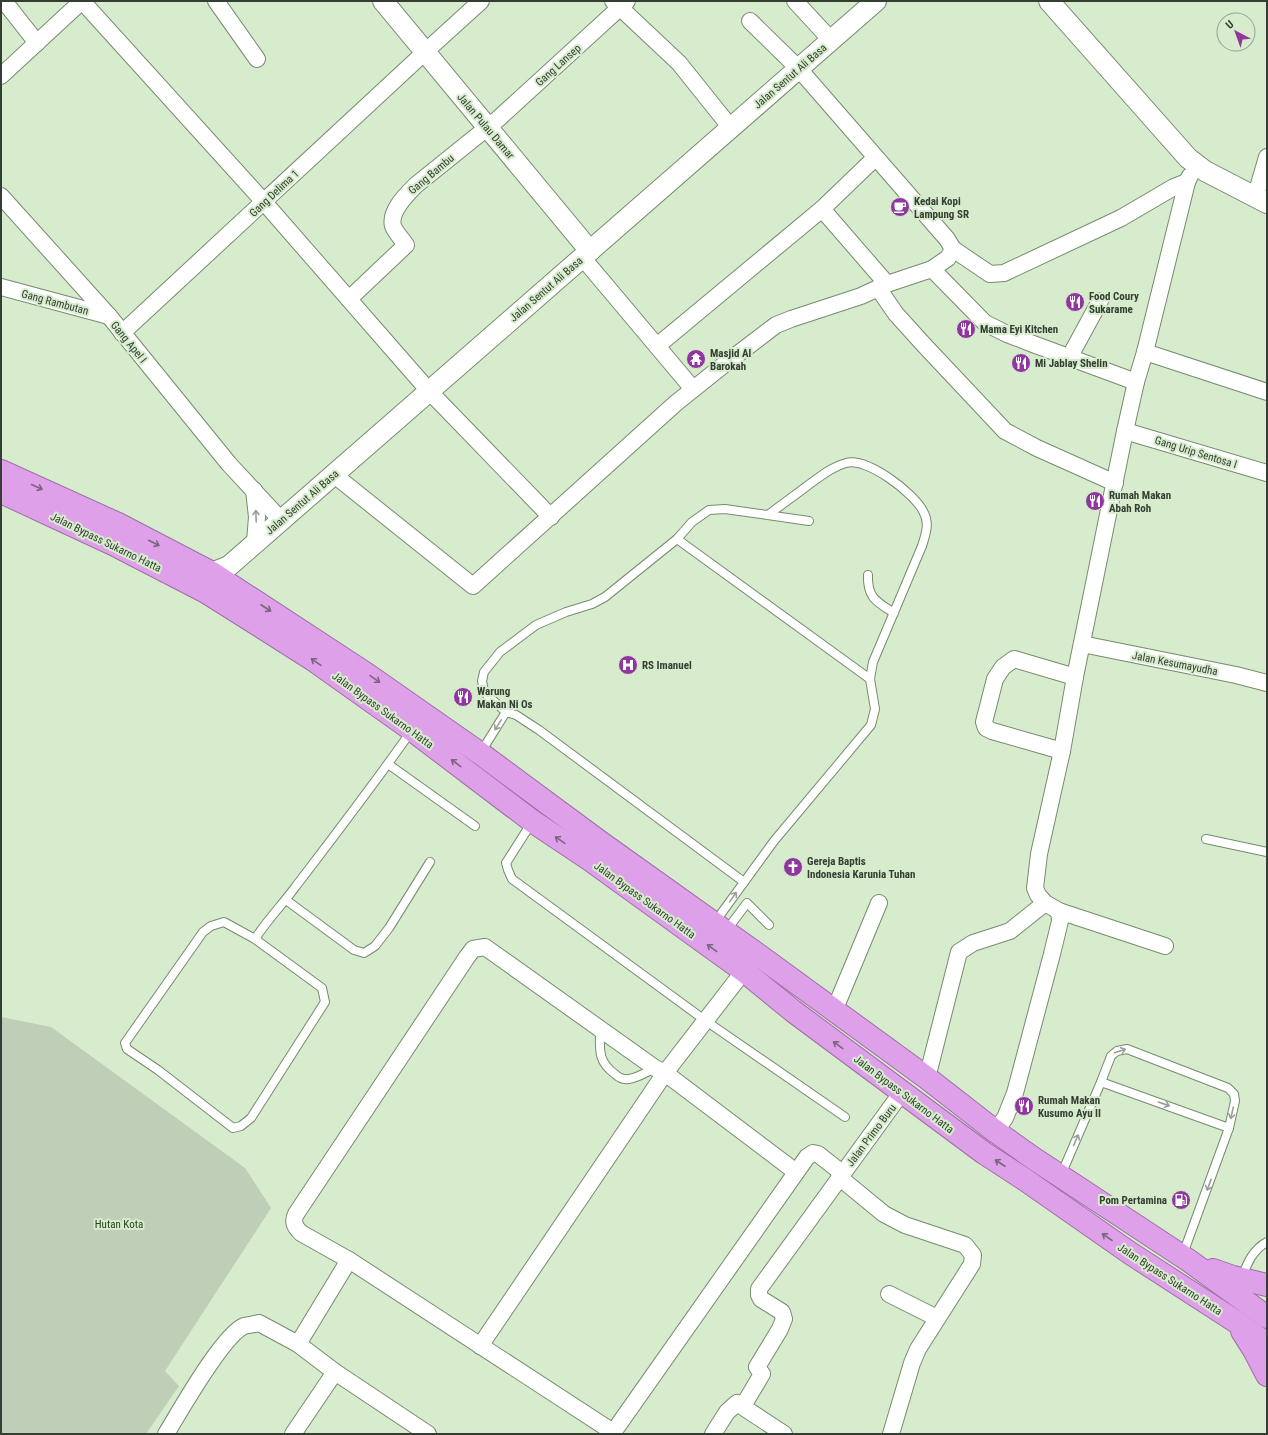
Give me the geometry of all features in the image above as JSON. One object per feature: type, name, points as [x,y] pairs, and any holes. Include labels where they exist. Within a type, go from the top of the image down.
[{"type":"highway","name":"Jalan Bypass Sukarno Hatta","points":[[1,471],[118,524],[212,573],[368,674],[481,754],[595,851],[637,882],[750,962],[834,1011],[926,1078],[995,1131],[1060,1176],[1185,1258],[1267,1317]]},
{"type":"highway","name":"Jalan Bypass Sukarno Hatta","points":[[1,492],[113,544],[206,592],[312,659],[412,730],[532,822],[595,851]]},
{"type":"highway","name":"Jalan Bypass Sukarno Hatta","points":[[637,882],[720,927],[794,1011],[984,1153],[1130,1253],[1267,1344]]},
{"type":"highway","points":[[1185,1258],[1241,1279],[1267,1285]]},
{"type":"highway","points":[[1234,1321],[1254,1350],[1267,1375]]},
{"type":"street","points":[[4,1],[37,43]]},
{"type":"street","points":[[1,76],[82,1],[264,202],[429,391],[550,517]]},
{"type":"street","points":[[216,1],[257,59]]},
{"type":"street","name":"Jalan Pulau Damar","points":[[383,1],[488,128],[586,254]]},
{"type":"street","name":"Gang Delima 1","points":[[122,333],[481,1]]},
{"type":"street","points":[[795,1],[831,40]]},
{"type":"street","name":"Jalan Sentut Ali Basa","points":[[212,573],[229,566],[876,1]]},
{"type":"street","points":[[620,3],[679,63],[731,128]]},
{"type":"street","name":"Gang Lansep","points":[[488,128],[620,3]]},
{"type":"street","points":[[995,1131],[1005,1118],[1014,1093],[1060,921],[1052,907],[1038,895],[1035,888],[1039,854],[1062,751],[1075,677],[1125,431],[1136,382],[1191,173],[1180,149],[1055,3]]},
{"type":"street","points":[[750,20],[799,69],[875,158],[948,239],[953,249],[990,274],[1004,273],[1121,218],[1174,187],[1191,173]]},
{"type":"street","name":"Gang Bambu","points":[[349,299],[406,245],[393,227],[393,218],[400,202],[416,185],[488,128]]},
{"type":"street","points":[[1191,173],[1261,200],[1267,157]]},
{"type":"street","points":[[657,346],[822,209],[875,158]]},
{"type":"street","name":"Gang Apel I","points":[[1,196],[109,316],[229,464],[281,520]]},
{"type":"street","points":[[822,209],[883,286],[896,314],[1005,431],[1037,448],[1115,483]]},
{"type":"street","points":[[333,474],[473,586],[693,389],[776,325],[861,296],[883,286],[932,269],[948,258],[953,249]]},
{"type":"street","points":[[586,254],[657,346],[693,389]]},
{"type":"street","points":[[932,269],[985,323],[1007,334],[1136,382]]},
{"type":"street","name":"Gang Rambutan","points":[[1,287],[109,316]]},
{"type":"street","points":[[1069,358],[1100,301]]},
{"type":"street","points":[[1145,352],[1267,392]]},
{"type":"street","name":"Gang Urip Sentosa I","points":[[1125,431],[1267,473]]},
{"type":"street","points":[[254,490],[257,517],[255,542]]},
{"type":"street","name":"Jalan Kesumayudha","points":[[1082,644],[1236,675],[1267,683]]},
{"type":"street","points":[[1062,751],[992,731],[986,728],[984,722],[995,679],[1003,667],[1014,659],[1075,677]]},
{"type":"street","points":[[834,1011],[879,903]]},
{"type":"street","points":[[926,1078],[960,952],[973,943],[1010,931],[1052,907],[1165,946]]},
{"type":"street","points":[[796,1172],[660,1071],[600,1030],[485,947],[473,949],[467,957],[293,1219],[296,1228],[301,1233],[349,1260],[613,1433],[807,1157],[812,1153],[818,1154],[884,1214],[905,1225],[965,1245],[973,1255],[972,1264],[918,1348],[912,1363],[891,1434]]},
{"type":"street","points":[[480,1346],[660,1071],[706,1021],[750,962]]},
{"type":"street","name":"Jalan Primo Buru","points":[[743,1406],[762,1374],[756,1367],[780,1329],[784,1319],[782,1312],[761,1299],[759,1289],[902,1092]]},
{"type":"street","points":[[298,1344],[349,1260]]},
{"type":"street","points":[[889,1294],[937,1318]]},
{"type":"street","points":[[166,1434],[219,1351],[233,1334],[244,1327],[259,1323],[298,1344],[335,1372],[421,1432]]},
{"type":"street","points":[[293,1434],[335,1372]]},
{"type":"street","points":[[713,1434],[732,1407],[737,1404],[743,1406],[784,1434]]},
{"type":"lane","points":[[720,927],[744,882],[774,842],[871,725],[875,709],[870,679],[873,662],[922,546],[928,528],[923,511],[910,494],[886,476],[863,464],[848,462],[833,468],[768,515]]},
{"type":"lane","points":[[744,882],[539,730],[516,715],[506,712],[487,695],[484,690],[482,680],[484,672],[500,652],[536,625],[566,612],[592,604],[605,597],[677,539],[692,522],[709,510],[725,509],[809,521]]},
{"type":"lane","points":[[677,539],[870,679]]},
{"type":"lane","points":[[868,575],[868,588],[876,602],[894,613]]},
{"type":"lane","points":[[481,754],[506,712]]},
{"type":"lane","points":[[255,939],[262,927],[286,900],[412,730]]},
{"type":"lane","points":[[388,764],[475,826]]},
{"type":"lane","points":[[532,822],[506,863],[512,879],[706,1021],[845,1117]]},
{"type":"lane","points":[[1206,839],[1267,852]]},
{"type":"lane","points":[[286,900],[354,950],[364,953],[375,946],[389,928],[430,862]]},
{"type":"lane","points":[[720,927],[747,903],[769,925]]},
{"type":"lane","points":[[224,922],[255,939],[322,988],[325,1002],[251,1118],[241,1126],[233,1128],[158,1070],[127,1049],[125,1043],[203,932],[211,926],[224,922]]},
{"type":"lane","points":[[600,1030],[600,1053],[602,1060],[618,1077],[630,1079],[660,1071]]},
{"type":"lane","points":[[1060,1176],[1111,1056],[1117,1051],[1126,1049],[1228,1088],[1234,1094],[1235,1101],[1229,1128],[1185,1258]]},
{"type":"lane","points":[[1101,1082],[1229,1128]]},
{"type":"lane","points":[[1241,1279],[1253,1254],[1260,1245],[1267,1242]]},
{"type":"green space","name":"Hutan Kota","points":[[1,1017],[51,1027],[245,1168],[271,1208],[165,1371],[179,1386],[146,1434],[1,1434]]},
{"type":"place","name":"Kedai Kopi Lampung SR","points":[[900,207]]},
{"type":"place","name":"Food Coury Sukarame","points":[[1075,302]]},
{"type":"place","name":"Mama Eyi Kitchen","points":[[966,329]]},
{"type":"place","name":"Masjid Al Barokah","points":[[696,359]]},
{"type":"place","name":"Mi Jablay Shelin","points":[[1021,363]]},
{"type":"place","name":"Rumah Makan Abah Roh","points":[[1095,501]]},
{"type":"place","name":"RS Imanuel","points":[[628,665]]},
{"type":"place","name":"Warung Makan Ni Os","points":[[463,697]]},
{"type":"place","name":"Gereja Baptis Indonesia Karunia Tuhan","points":[[793,867]]},
{"type":"place","name":"Rumah Makan Kusumo Ayu II","points":[[1024,1106]]},
{"type":"place","name":"Pom Pertamina","points":[[1181,1200]]}]
